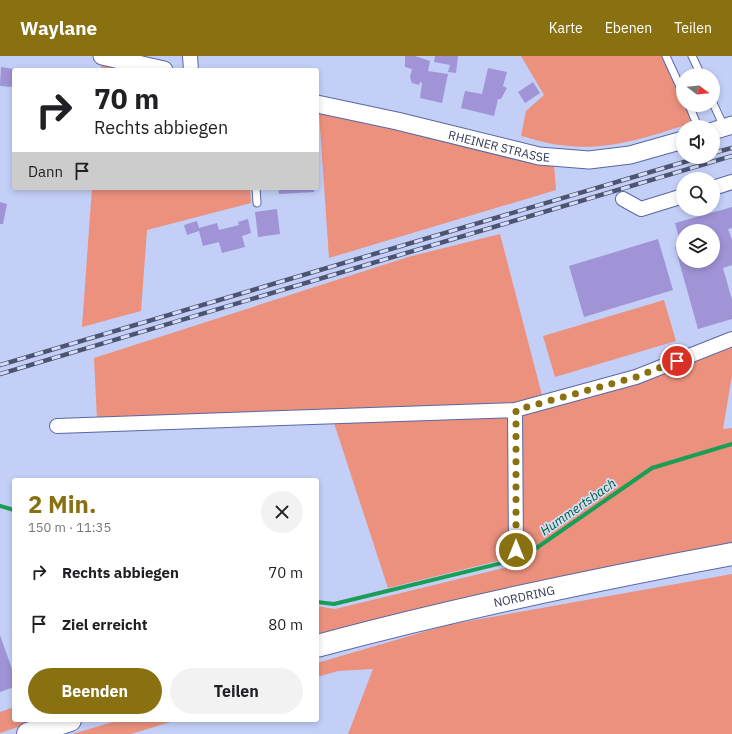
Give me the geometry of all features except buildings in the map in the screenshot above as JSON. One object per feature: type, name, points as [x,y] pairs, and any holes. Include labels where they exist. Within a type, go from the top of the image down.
[{"type":"main road","name":"NORDRING","points":[[319,645],[413,620],[617,576],[732,554]]},
{"type":"main road","points":[[28,734],[64,722]]},
{"type":"street","points":[[102,56],[155,68]]},
{"type":"street","points":[[190,56],[191,68]]},
{"type":"street","name":"RHEINER STRASSE","points":[[319,104],[397,121],[539,156],[589,160],[630,155],[676,142]]},
{"type":"street","points":[[720,186],[732,182]]},
{"type":"street","points":[[623,200],[641,209],[676,198]]},
{"type":"street","points":[[57,426],[516,410],[636,377],[732,339]]},
{"type":"street","points":[[516,410],[516,550]]},
{"type":"lane","points":[[666,56],[676,78]]},
{"type":"lane","points":[[692,56],[698,68]]},
{"type":"lane","points":[[717,112],[723,128]]},
{"type":"lane","points":[[256,190],[257,203]]},
{"type":"shaded area","points":[[521,56],[662,56],[676,87],[676,112],[687,112],[691,120],[676,120],[676,128],[643,138],[611,145],[578,147],[545,143],[521,136],[526,111],[544,95]]},
{"type":"shaded area","points":[[101,61],[131,68],[101,68]]},
{"type":"shaded area","points":[[319,113],[554,165],[556,190],[329,258]]},
{"type":"shaded area","points":[[92,190],[250,190],[251,203],[147,230],[141,311],[82,327]]},
{"type":"shaded area","points":[[500,234],[543,399],[512,406],[97,420],[94,358],[408,257]]},
{"type":"shaded area","points":[[664,300],[676,341],[555,377],[543,336]]},
{"type":"shaded area","points":[[732,344],[732,375],[723,429],[732,428],[732,544],[319,637],[319,606],[335,609],[520,564],[520,415]]},
{"type":"shaded area","points":[[512,414],[514,557],[388,588],[333,420]]},
{"type":"shaded area","points":[[732,574],[732,734],[348,734],[373,669],[338,671],[319,676],[319,662],[447,625]]},
{"type":"shaded area","points":[[12,708],[12,722],[34,722],[0,733],[0,712]]},
{"type":"shaded area","points":[[113,722],[170,722],[131,734],[72,734]]},
{"type":"waterway","name":"Hummertsbach","points":[[319,602],[334,604],[522,558],[652,468],[732,444]]},
{"type":"waterway","name":"Hummertsbach","points":[[0,506],[12,509]]},
{"type":"railway","points":[[720,151],[732,148]]},
{"type":"railway","points":[[0,374],[732,156]]},
{"type":"railway","points":[[0,365],[677,164]]},
{"type":"route","points":[[516,550],[516,410],[636,377],[677,361]]}]
